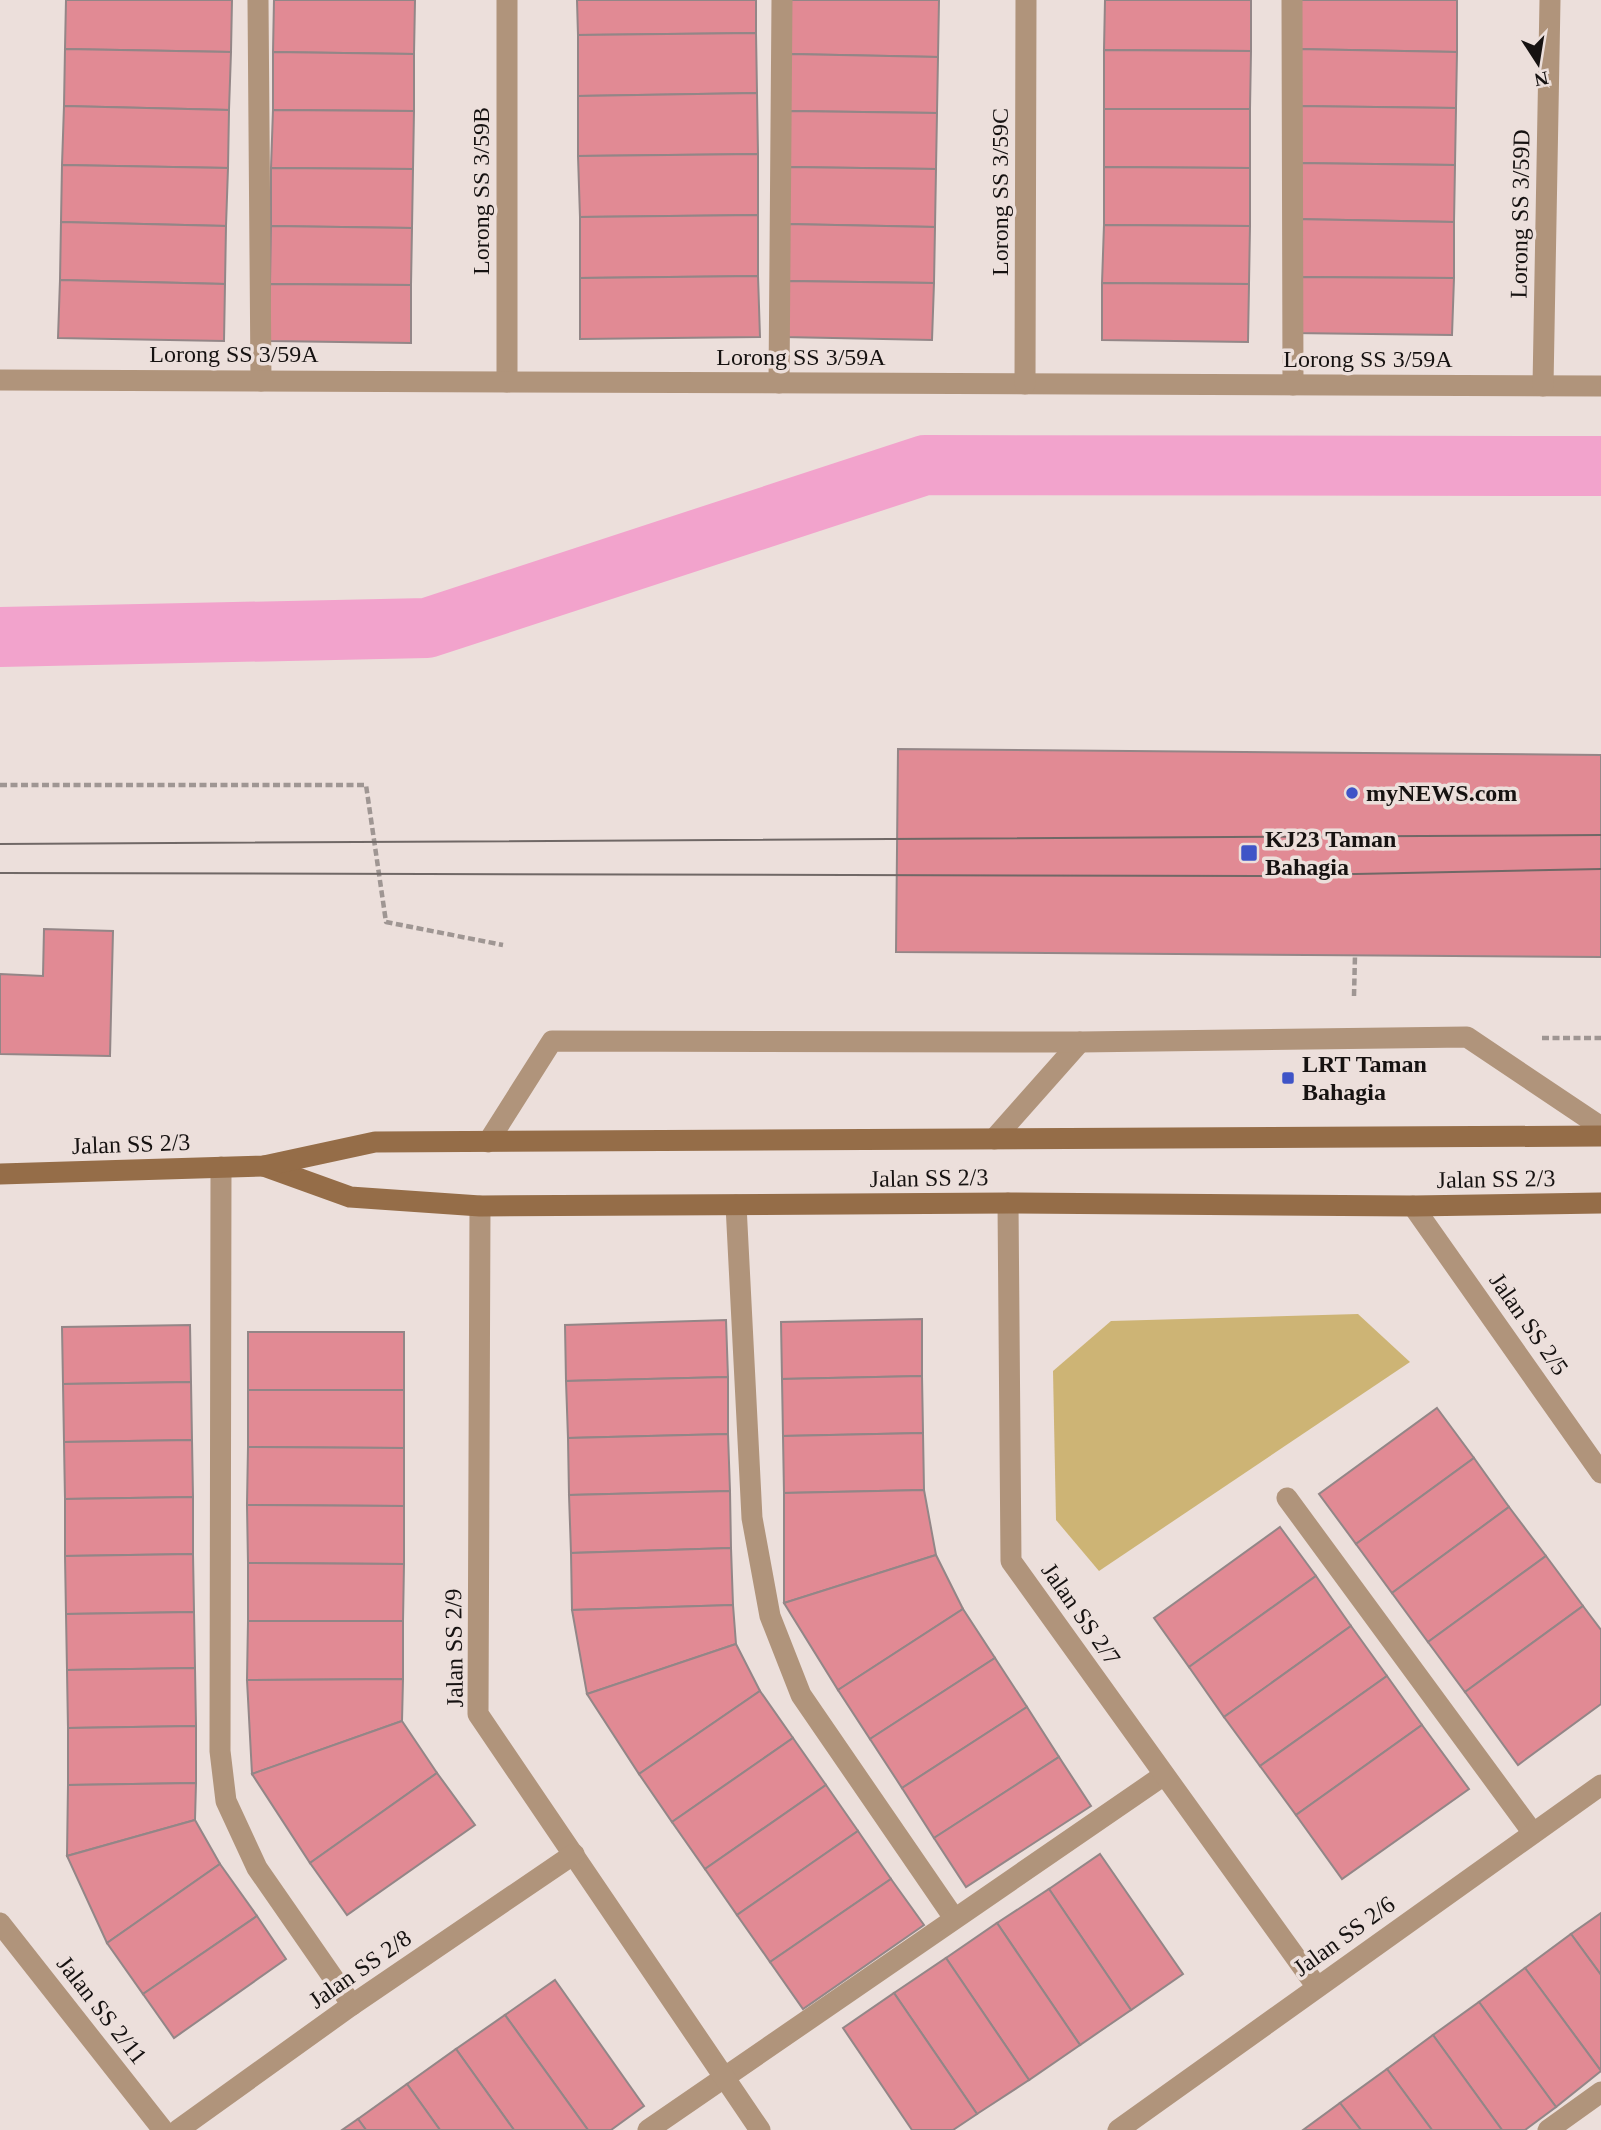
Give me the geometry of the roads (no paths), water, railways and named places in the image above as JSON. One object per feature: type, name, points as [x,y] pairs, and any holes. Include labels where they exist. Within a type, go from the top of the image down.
[{"type":"main road","name":"Jalan SS 2/3","points":[[0,1174],[264,1166],[375,1142],[1601,1136]]},
{"type":"main road","name":"Jalan SS 2/3","points":[[264,1166],[350,1197],[480,1206],[1008,1203],[1413,1206],[1601,1203]]},
{"type":"street","points":[[258,0],[261,381]]},
{"type":"street","name":"Lorong SS 3/59B","points":[[506,0],[508,382]]},
{"type":"street","points":[[779,383],[782,0]]},
{"type":"street","name":"Lorong SS 3/59C","points":[[1026,0],[1026,384]]},
{"type":"street","points":[[1292,0],[1293,385]]},
{"type":"street","name":"Lorong SS 3/59D","points":[[1543,386],[1550,0]]},
{"type":"street","name":"Lorong SS 3/59A","points":[[0,380],[1601,386]]},
{"type":"street","points":[[488,1142],[552,1041],[1080,1042],[1467,1037],[1601,1126]]},
{"type":"street","points":[[995,1139],[1080,1042]]},
{"type":"street","points":[[221,1167],[220,1751],[226,1801],[257,1868],[352,2005]]},
{"type":"street","name":"Jalan SS 2/7","points":[[1008,1203],[1011,1561],[1317,1987]]},
{"type":"street","points":[[736,1205],[752,1518],[770,1616],[801,1695],[954,1919]]},
{"type":"street","name":"Jalan SS 2/9","points":[[480,1206],[478,1714],[760,2130]]},
{"type":"street","name":"Jalan SS 2/5","points":[[1413,1206],[1601,1473]]},
{"type":"street","points":[[1287,1498],[1533,1833]]},
{"type":"street","points":[[648,2130],[1164,1775]]},
{"type":"street","name":"Jalan SS 2/6","points":[[1118,2130],[1601,1785]]},
{"type":"street","name":"Jalan SS 2/8","points":[[178,2130],[352,2005],[574,1854]]},
{"type":"street","name":"Jalan SS 2/11","points":[[0,1923],[163,2130]]},
{"type":"street","points":[[1548,2130],[1601,2092]]},
{"type":"waterway","points":[[0,637],[427,628],[925,465],[1601,466]]},
{"type":"tram line","points":[[0,844],[1601,835]]},
{"type":"tram line","points":[[0,873],[1260,876],[1601,869]]},
{"type":"place","name":"myNEWS.com","points":[[1352,793]]},
{"type":"place","name":"KJ23 Taman Bahagia","points":[[1249,853]]},
{"type":"place","name":"LRT Taman Bahagia","points":[[1288,1078]]}]
